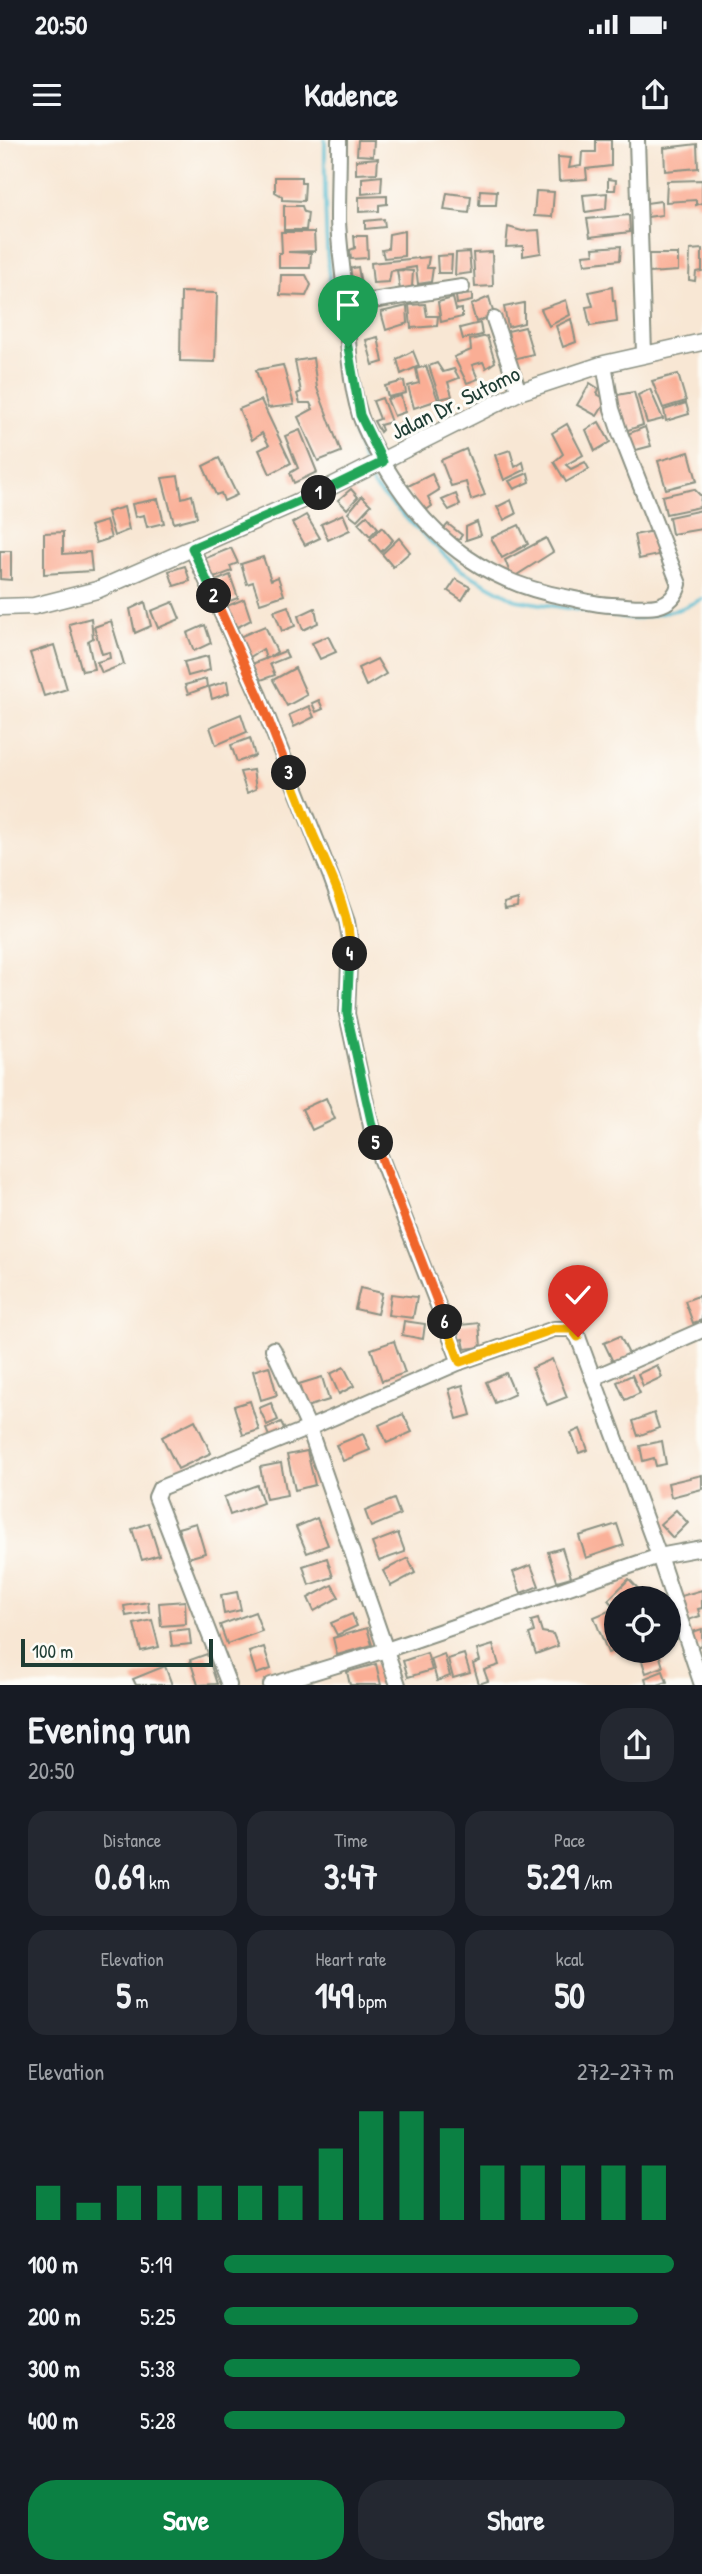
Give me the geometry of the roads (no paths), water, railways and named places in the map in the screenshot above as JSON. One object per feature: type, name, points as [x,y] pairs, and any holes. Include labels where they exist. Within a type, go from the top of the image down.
[{"type":"street","points":[[339,140],[338,222],[348,347],[360,415],[382,463],[411,506],[445,542],[478,566],[510,582],[553,595],[607,605],[656,606],[669,603],[677,595],[679,584],[612,410],[604,364]]},
{"type":"street","points":[[637,140],[644,354]]},
{"type":"street","points":[[346,305],[462,287]]},
{"type":"street","points":[[494,319],[519,392]]},
{"type":"street","name":"Jalan Dr. Sutomo","points":[[0,607],[34,606],[97,590],[342,482],[519,392],[604,364],[702,342]]},
{"type":"street","points":[[192,548],[259,696],[347,922],[351,939],[347,1014],[374,1140],[460,1362]]},
{"type":"street","points":[[229,1685],[156,1497],[160,1488],[309,1429],[460,1362],[565,1327],[572,1329],[578,1337],[659,1556],[702,1685]]},
{"type":"street","points":[[593,1378],[702,1329]]},
{"type":"street","points":[[273,1349],[309,1429],[398,1685]]},
{"type":"street","points":[[271,1685],[386,1650],[659,1556],[702,1548]]},
{"type":"waterway","points":[[325,140],[326,229],[333,316],[349,408],[364,463]]},
{"type":"waterway","points":[[368,473],[373,486],[459,569],[516,600],[634,619],[680,609],[702,599]]}]
